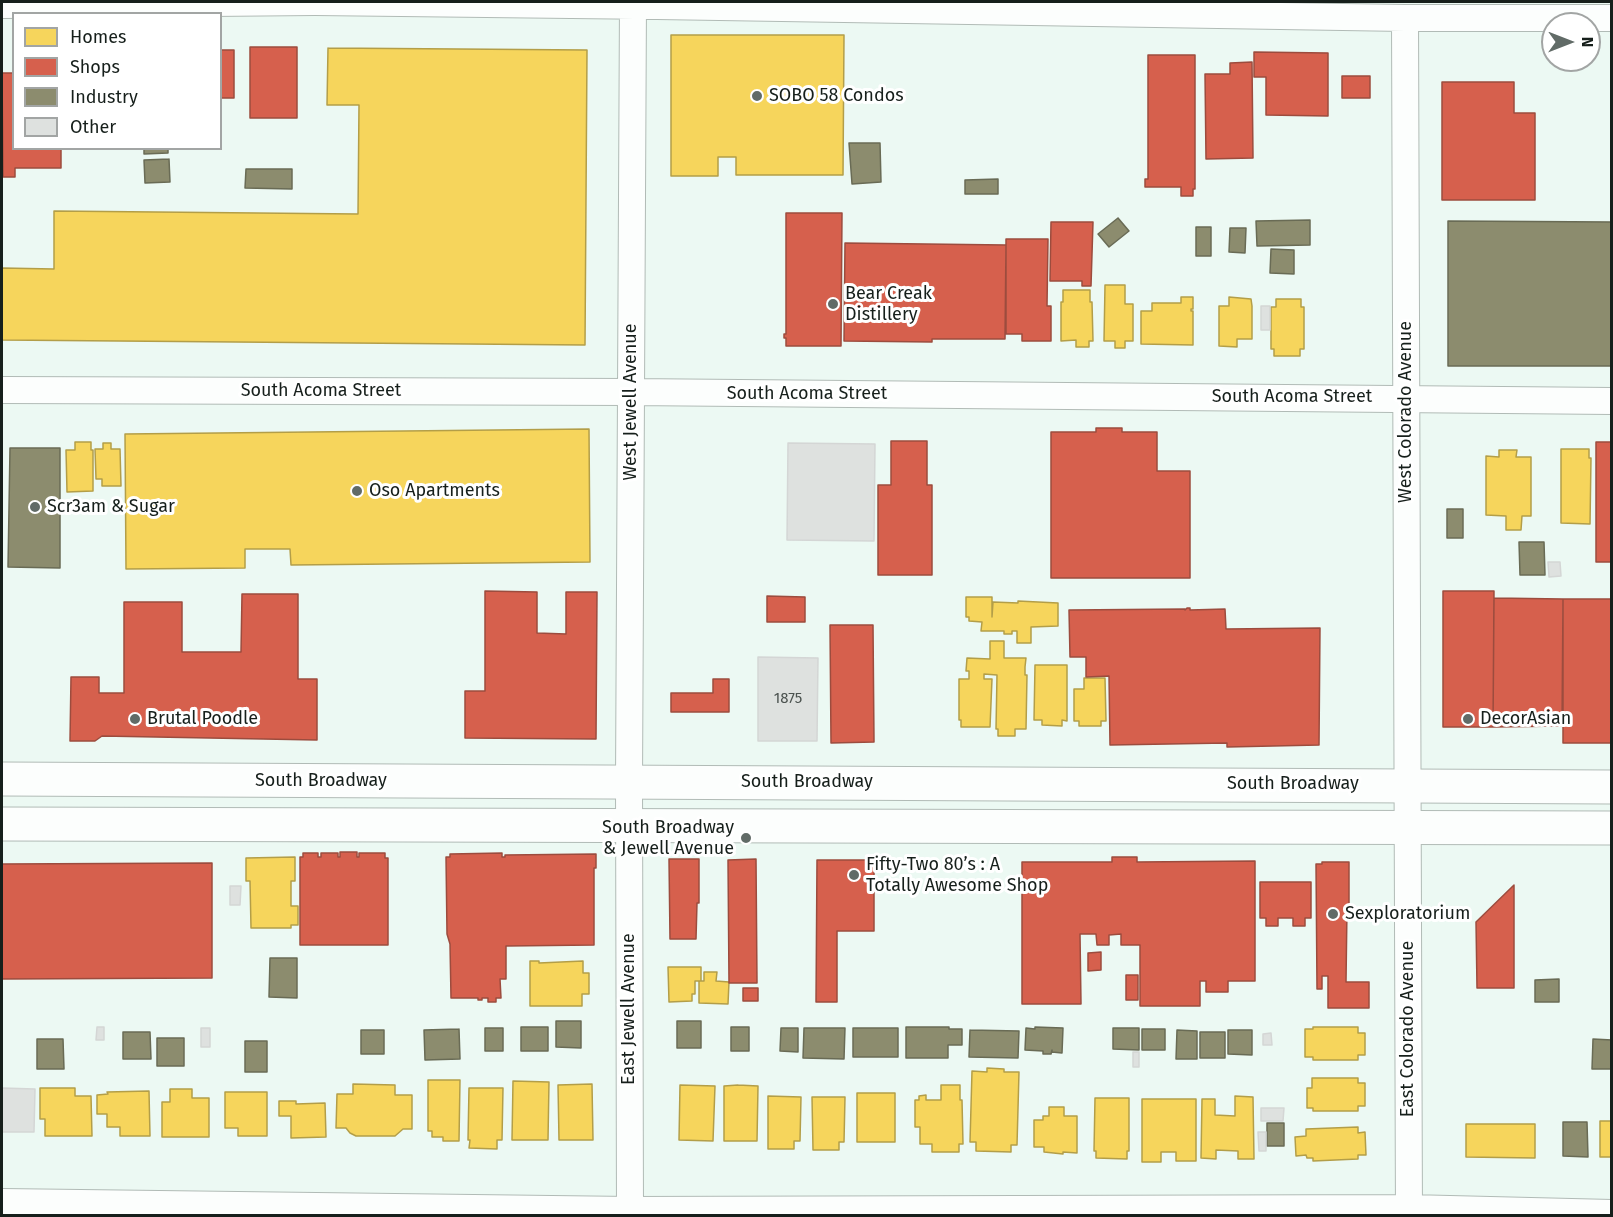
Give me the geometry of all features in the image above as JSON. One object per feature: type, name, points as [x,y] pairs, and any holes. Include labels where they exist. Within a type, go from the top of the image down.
[{"type":"main road","name":"South Broadway","points":[[2,779],[629,803],[1407,806],[1611,787]]},
{"type":"main road","name":"South Broadway","points":[[2,824],[629,803],[1407,806],[1611,828]]},
{"type":"street","points":[[2,4],[633,3],[1405,18],[1611,18]]},
{"type":"street","name":"West Jewell Avenue","points":[[629,803],[633,3]]},
{"type":"street","name":"West Colorado Avenue","points":[[1405,18],[1407,806]]},
{"type":"street","name":"South Acoma Street","points":[[2,390],[631,392],[1611,401]]},
{"type":"street","name":"East Jewell Avenue","points":[[629,803],[630,1213]]},
{"type":"street","name":"East Colorado Avenue","points":[[1407,806],[1409,1212]]},
{"type":"street","points":[[2,1202],[630,1213],[1611,1213]]},
{"type":"building: Homes","name":"SOBO 58 Condos","points":[[671,35],[844,35],[843,175],[736,175],[736,157],[718,157],[718,176],[671,176]]},
{"type":"building: Homes","points":[[328,48],[587,50],[585,345],[2,340],[2,268],[54,269],[54,211],[358,214],[359,105],[327,105]]},
{"type":"building: Homes","points":[[1105,285],[1125,285],[1125,304],[1133,304],[1133,341],[1125,341],[1125,348],[1115,348],[1115,341],[1104,341]]},
{"type":"building: Homes","points":[[1063,290],[1090,290],[1093,341],[1089,341],[1089,347],[1076,347],[1076,340],[1061,341]]},
{"type":"building: Homes","points":[[1181,297],[1193,297],[1191,311],[1193,311],[1193,345],[1141,344],[1141,311],[1152,311],[1152,303],[1181,303]]},
{"type":"building: Homes","points":[[1229,297],[1251,299],[1252,339],[1237,339],[1237,347],[1219,346],[1219,306],[1229,306]]},
{"type":"building: Homes","points":[[1276,299],[1301,299],[1301,307],[1304,307],[1304,349],[1300,349],[1300,356],[1274,356],[1274,349],[1271,349],[1271,307],[1276,307]]},
{"type":"building: Homes","name":"Oso Apartments","points":[[589,429],[590,562],[291,565],[290,549],[245,549],[245,568],[126,569],[125,434]]},
{"type":"building: Homes","points":[[75,442],[91,442],[93,491],[67,492],[66,450],[75,450]]},
{"type":"building: Homes","points":[[103,443],[111,443],[111,449],[120,449],[121,486],[102,486],[102,479],[96,479],[95,449],[103,449]]},
{"type":"building: Homes","points":[[1561,449],[1589,449],[1589,458],[1591,458],[1590,524],[1561,523]]},
{"type":"building: Homes","points":[[1499,450],[1517,450],[1516,457],[1531,457],[1531,516],[1522,516],[1521,530],[1506,530],[1506,516],[1486,515],[1486,456],[1499,457]]},
{"type":"building: Homes","points":[[966,597],[992,597],[992,617],[993,602],[1058,603],[1058,626],[1031,627],[1031,643],[1017,643],[1017,631],[1004,634],[1004,631],[981,631],[982,622],[969,621],[969,617],[966,617]]},
{"type":"building: Homes","points":[[990,641],[1004,641],[1004,658],[1026,658],[1026,729],[1015,729],[1015,736],[998,736],[998,729],[996,729],[997,675],[984,674],[984,679],[992,679],[990,727],[961,727],[961,720],[959,720],[959,679],[969,679],[969,671],[966,671],[967,658],[990,659]]},
{"type":"building: Homes","points":[[1035,665],[1067,665],[1067,721],[1062,720],[1062,726],[1042,725],[1042,720],[1034,720]]},
{"type":"building: Homes","points":[[1084,678],[1105,678],[1106,721],[1101,721],[1101,726],[1079,726],[1079,721],[1074,721],[1074,689],[1084,689]]},
{"type":"building: Homes","points":[[295,857],[295,881],[291,881],[291,906],[298,906],[298,925],[291,925],[291,928],[251,928],[250,881],[246,881],[246,858]]},
{"type":"building: Homes","points":[[530,961],[539,961],[539,963],[583,961],[583,973],[589,973],[589,994],[582,994],[582,1006],[530,1006]]},
{"type":"building: Homes","points":[[668,967],[701,967],[701,981],[695,981],[695,994],[692,994],[692,1001],[669,1002]]},
{"type":"building: Homes","points":[[704,972],[717,972],[716,981],[729,982],[728,1004],[699,1003],[699,981],[704,981]]},
{"type":"building: Homes","points":[[1313,1027],[1358,1027],[1358,1033],[1365,1033],[1365,1055],[1358,1055],[1358,1060],[1313,1060],[1313,1057],[1305,1057],[1305,1029],[1313,1029]]},
{"type":"building: Homes","points":[[987,1068],[1004,1069],[1004,1072],[1019,1072],[1017,1145],[1011,1145],[1011,1152],[976,1151],[976,1142],[970,1142],[972,1071],[987,1072]]},
{"type":"building: Homes","points":[[1312,1078],[1358,1078],[1358,1083],[1365,1083],[1365,1106],[1358,1106],[1358,1111],[1313,1111],[1313,1108],[1307,1108],[1307,1088],[1312,1088]]},
{"type":"building: Homes","points":[[428,1080],[460,1080],[459,1141],[443,1141],[443,1137],[432,1137],[432,1131],[428,1131]]},
{"type":"building: Homes","points":[[513,1081],[549,1082],[548,1140],[512,1140]]},
{"type":"building: Homes","points":[[353,1084],[395,1085],[395,1095],[412,1095],[412,1129],[403,1129],[395,1136],[356,1136],[346,1128],[336,1128],[337,1094],[353,1094]]},
{"type":"building: Homes","points":[[592,1084],[593,1140],[559,1140],[558,1085]]},
{"type":"building: Homes","points":[[680,1085],[715,1086],[713,1141],[679,1140]]},
{"type":"building: Homes","points":[[941,1085],[960,1085],[963,1144],[959,1144],[959,1152],[932,1152],[932,1144],[920,1144],[920,1127],[915,1127],[915,1100],[919,1100],[919,1096],[926,1095],[926,1100],[941,1100]]},
{"type":"building: Homes","points":[[724,1086],[758,1086],[757,1141],[724,1141]]},
{"type":"building: Homes","points":[[40,1088],[75,1088],[75,1096],[91,1096],[92,1136],[45,1136],[45,1119],[40,1119]]},
{"type":"building: Homes","points":[[469,1088],[503,1088],[502,1140],[497,1140],[497,1149],[469,1148]]},
{"type":"building: Homes","points":[[170,1089],[192,1089],[192,1098],[209,1098],[209,1137],[162,1137],[162,1102],[170,1102]]},
{"type":"building: Homes","points":[[149,1091],[150,1136],[120,1136],[120,1127],[107,1127],[107,1114],[97,1114],[97,1095],[108,1094],[107,1092]]},
{"type":"building: Homes","points":[[225,1092],[267,1092],[267,1136],[238,1136],[238,1128],[225,1128]]},
{"type":"building: Homes","points":[[857,1093],[895,1093],[895,1142],[857,1142]]},
{"type":"building: Homes","points":[[768,1096],[801,1097],[800,1141],[794,1141],[794,1149],[768,1149]]},
{"type":"building: Homes","points":[[1235,1096],[1253,1097],[1254,1159],[1238,1159],[1238,1151],[1216,1150],[1216,1159],[1201,1158],[1202,1099],[1215,1099],[1215,1115],[1235,1116]]},
{"type":"building: Homes","points":[[812,1097],[845,1097],[844,1142],[839,1142],[839,1150],[813,1150]]},
{"type":"building: Homes","points":[[1095,1098],[1129,1098],[1127,1159],[1096,1158],[1096,1151],[1094,1151]]},
{"type":"building: Homes","points":[[1142,1099],[1196,1099],[1196,1161],[1176,1161],[1176,1152],[1161,1152],[1161,1162],[1142,1162]]},
{"type":"building: Homes","points":[[279,1101],[296,1101],[296,1104],[325,1103],[326,1137],[291,1138],[291,1116],[279,1116]]},
{"type":"building: Homes","points":[[1049,1107],[1064,1107],[1064,1116],[1077,1116],[1077,1153],[1044,1152],[1044,1147],[1034,1147],[1034,1120],[1043,1120],[1043,1116],[1049,1116]]},
{"type":"building: Homes","points":[[1600,1121],[1612,1121],[1612,1157],[1600,1157]]},
{"type":"building: Homes","points":[[1466,1124],[1535,1124],[1535,1158],[1466,1157]]},
{"type":"building: Homes","points":[[1358,1127],[1358,1133],[1365,1132],[1366,1155],[1358,1155],[1358,1159],[1313,1161],[1313,1158],[1307,1158],[1306,1155],[1296,1156],[1295,1137],[1306,1136],[1306,1129]]},
{"type":"building: Shops","points":[[250,47],[297,47],[297,118],[250,118]]},
{"type":"building: Shops","points":[[222,50],[234,50],[234,98],[222,98]]},
{"type":"building: Shops","points":[[1254,52],[1328,53],[1328,116],[1266,115],[1266,77],[1254,77]]},
{"type":"building: Shops","points":[[1148,55],[1195,55],[1195,189],[1193,189],[1193,196],[1181,196],[1181,187],[1145,187],[1145,179],[1148,179]]},
{"type":"building: Shops","points":[[1252,62],[1253,158],[1206,159],[1205,74],[1230,74],[1230,63]]},
{"type":"building: Shops","points":[[2,73],[12,73],[12,150],[61,150],[61,168],[15,168],[15,177],[3,177]]},
{"type":"building: Shops","points":[[1342,76],[1370,76],[1370,98],[1342,98]]},
{"type":"building: Shops","points":[[1442,82],[1514,82],[1514,113],[1535,113],[1535,200],[1442,200]]},
{"type":"building: Shops","points":[[786,213],[842,213],[841,346],[786,346],[784,334],[786,334]]},
{"type":"building: Shops","points":[[1051,222],[1093,222],[1091,286],[1082,286],[1082,281],[1050,281]]},
{"type":"building: Shops","points":[[1006,239],[1048,239],[1047,306],[1051,306],[1051,341],[1022,341],[1022,334],[1006,334]]},
{"type":"building: Shops","points":[[845,243],[1006,245],[1005,339],[932,339],[932,342],[844,341]]},
{"type":"building: Shops","points":[[1096,428],[1122,428],[1122,432],[1157,432],[1157,471],[1190,471],[1190,578],[1051,578],[1051,432],[1096,432]]},
{"type":"building: Shops","points":[[891,441],[927,441],[927,485],[932,485],[932,575],[878,575],[878,485],[891,485]]},
{"type":"building: Shops","points":[[1596,442],[1612,442],[1612,562],[1596,562]]},
{"type":"building: Shops","points":[[485,591],[537,592],[537,633],[566,634],[566,592],[597,592],[596,739],[465,738],[465,691],[485,691]]},
{"type":"building: Shops","points":[[1443,591],[1494,591],[1493,727],[1443,727]]},
{"type":"building: Shops","points":[[242,594],[298,594],[298,679],[317,679],[317,740],[102,736],[95,741],[70,741],[71,677],[99,677],[99,693],[124,693],[124,602],[182,602],[182,652],[241,652]]},
{"type":"building: Shops","points":[[767,596],[805,597],[805,622],[767,622]]},
{"type":"building: Shops","points":[[1494,598],[1563,599],[1562,726],[1493,727]]},
{"type":"building: Shops","points":[[1563,599],[1612,599],[1612,743],[1563,743]]},
{"type":"building: Shops","points":[[1187,608],[1190,610],[1225,609],[1226,629],[1320,628],[1319,745],[1227,747],[1227,743],[1110,745],[1109,676],[1086,677],[1086,657],[1070,657],[1069,610],[1185,610]]},
{"type":"building: Shops","points":[[830,625],[873,625],[874,742],[831,743]]},
{"type":"building: Shops","points":[[713,679],[729,679],[729,712],[671,712],[671,693],[713,693]]},
{"type":"building: Shops","points":[[340,852],[357,852],[357,857],[359,853],[385,853],[385,858],[388,858],[388,945],[300,945],[300,857],[303,857],[303,853],[318,853],[318,857],[321,857],[321,853],[338,853],[340,857]]},
{"type":"building: Shops","points":[[502,853],[502,857],[505,855],[596,854],[594,945],[506,946],[506,979],[500,979],[501,998],[496,998],[496,1002],[488,1002],[488,998],[478,1000],[478,998],[451,998],[446,857],[450,857],[450,854]]},
{"type":"building: Shops","points":[[1112,857],[1137,857],[1137,862],[1255,861],[1255,981],[1228,981],[1228,992],[1206,992],[1206,981],[1200,981],[1200,1006],[1140,1006],[1140,945],[1121,945],[1121,934],[1109,935],[1109,945],[1097,945],[1096,934],[1080,934],[1081,1004],[1022,1004],[1022,862],[1112,862]]},
{"type":"building: Shops","points":[[669,859],[699,859],[696,939],[670,939]]},
{"type":"building: Shops","points":[[756,859],[757,983],[729,983],[728,860]]},
{"type":"building: Shops","points":[[817,860],[874,860],[874,931],[837,931],[837,1002],[816,1002]]},
{"type":"building: Shops","points":[[1322,862],[1349,862],[1346,982],[1369,982],[1369,1008],[1328,1008],[1328,976],[1322,976],[1322,989],[1317,989],[1316,864],[1322,864]]},
{"type":"building: Shops","points":[[212,863],[212,978],[2,979],[2,864]]},
{"type":"building: Shops","points":[[1260,882],[1311,882],[1311,918],[1305,918],[1305,926],[1293,926],[1293,918],[1278,918],[1278,926],[1266,926],[1266,918],[1260,918]]},
{"type":"building: Shops","points":[[1514,885],[1514,988],[1477,988],[1476,922]]},
{"type":"building: Shops","points":[[1101,952],[1101,970],[1088,971],[1088,953]]},
{"type":"building: Shops","points":[[1126,975],[1138,975],[1138,1000],[1126,1000]]},
{"type":"building: Shops","points":[[743,988],[758,988],[758,1001],[743,1001]]},
{"type":"building: Industry","points":[[849,143],[880,143],[881,182],[852,184]]},
{"type":"building: Industry","points":[[144,150],[168,150],[168,153],[144,154]]},
{"type":"building: Industry","points":[[169,159],[170,182],[145,183],[144,160]]},
{"type":"building: Industry","points":[[246,169],[292,169],[292,189],[245,188]]},
{"type":"building: Industry","points":[[998,179],[998,194],[965,194],[965,180]]},
{"type":"building: Industry","points":[[1118,218],[1129,231],[1109,247],[1098,234]]},
{"type":"building: Industry","points":[[1310,220],[1310,245],[1257,246],[1256,221]]},
{"type":"building: Industry","points":[[1448,221],[1612,222],[1612,366],[1448,366]]},
{"type":"building: Industry","points":[[1196,227],[1211,227],[1211,256],[1196,256]]},
{"type":"building: Industry","points":[[1230,228],[1246,228],[1245,253],[1229,252]]},
{"type":"building: Industry","points":[[1271,249],[1294,250],[1294,274],[1270,273]]},
{"type":"building: Industry","points":[[10,448],[60,448],[60,568],[8,567]]},
{"type":"building: Industry","points":[[1447,509],[1463,509],[1463,538],[1447,538]]},
{"type":"building: Industry","points":[[1519,542],[1544,542],[1545,575],[1520,575]]},
{"type":"building: Industry","points":[[270,958],[297,958],[297,998],[269,997]]},
{"type":"building: Industry","points":[[1559,979],[1559,1002],[1535,1002],[1535,980]]},
{"type":"building: Industry","points":[[556,1021],[581,1021],[581,1048],[556,1047]]},
{"type":"building: Industry","points":[[677,1021],[701,1021],[701,1048],[677,1048]]},
{"type":"building: Industry","points":[[521,1027],[548,1027],[548,1051],[521,1051]]},
{"type":"building: Industry","points":[[731,1027],[749,1027],[749,1051],[731,1051]]},
{"type":"building: Industry","points":[[906,1027],[962,1029],[962,1045],[948,1045],[948,1058],[906,1058]]},
{"type":"building: Industry","points":[[1035,1027],[1063,1028],[1062,1053],[1052,1052],[1052,1050],[1051,1054],[1043,1054],[1043,1051],[1025,1050],[1026,1028],[1035,1029]]},
{"type":"building: Industry","points":[[485,1028],[503,1028],[503,1051],[485,1051]]},
{"type":"building: Industry","points":[[781,1028],[798,1028],[798,1052],[780,1051]]},
{"type":"building: Industry","points":[[804,1028],[845,1028],[844,1059],[803,1058]]},
{"type":"building: Industry","points":[[853,1028],[898,1028],[898,1057],[853,1057]]},
{"type":"building: Industry","points":[[1113,1028],[1139,1028],[1139,1050],[1113,1049]]},
{"type":"building: Industry","points":[[459,1029],[460,1059],[425,1060],[424,1030]]},
{"type":"building: Industry","points":[[1142,1029],[1165,1029],[1165,1050],[1142,1050]]},
{"type":"building: Industry","points":[[361,1030],[384,1030],[384,1054],[361,1054]]},
{"type":"building: Industry","points":[[970,1030],[1019,1031],[1018,1058],[969,1057]]},
{"type":"building: Industry","points":[[1177,1030],[1197,1031],[1197,1059],[1176,1059]]},
{"type":"building: Industry","points":[[1228,1030],[1252,1030],[1252,1055],[1228,1054]]},
{"type":"building: Industry","points":[[123,1032],[150,1032],[151,1059],[123,1059]]},
{"type":"building: Industry","points":[[1200,1032],[1225,1032],[1225,1058],[1200,1058]]},
{"type":"building: Industry","points":[[157,1038],[184,1038],[184,1066],[157,1066]]},
{"type":"building: Industry","points":[[37,1039],[63,1039],[64,1069],[37,1069]]},
{"type":"building: Industry","points":[[1593,1039],[1612,1040],[1612,1069],[1592,1069]]},
{"type":"building: Industry","points":[[245,1041],[267,1041],[267,1072],[245,1072]]},
{"type":"building: Industry","points":[[1563,1122],[1587,1122],[1588,1157],[1563,1156]]},
{"type":"building: Industry","points":[[1267,1123],[1284,1123],[1284,1146],[1267,1146]]},
{"type":"building: Other","points":[[1261,306],[1270,306],[1270,330],[1261,330]]},
{"type":"building: Other","points":[[788,443],[875,444],[874,541],[787,540]]},
{"type":"building: Other","points":[[1548,562],[1560,562],[1561,576],[1549,577]]},
{"type":"building: Other","points":[[758,657],[818,658],[817,741],[758,741]]},
{"type":"building: Other","points":[[230,886],[241,886],[240,905],[230,905]]},
{"type":"building: Other","points":[[97,1027],[104,1027],[104,1040],[96,1040]]},
{"type":"building: Other","points":[[201,1028],[210,1028],[210,1047],[201,1047]]},
{"type":"building: Other","points":[[1271,1033],[1272,1045],[1263,1045],[1263,1034]]},
{"type":"building: Other","points":[[1133,1052],[1139,1052],[1139,1067],[1133,1067]]},
{"type":"building: Other","points":[[2,1088],[35,1089],[34,1132],[2,1132]]},
{"type":"building: Other","points":[[1261,1108],[1284,1108],[1283,1121],[1261,1121]]},
{"type":"building: Other","points":[[1258,1132],[1266,1132],[1266,1151],[1259,1151]]},
{"type":"place","name":"SOBO 58 Condos","points":[[757,96]]},
{"type":"place","name":"Bear Creak Distillery","points":[[833,304]]},
{"type":"place","name":"Oso Apartments","points":[[357,491]]},
{"type":"place","name":"Scr3am & Sugar","points":[[35,507]]},
{"type":"place","name":"Brutal Poodle","points":[[135,719]]},
{"type":"place","name":"DecorAsian","points":[[1468,719]]},
{"type":"place","name":"South Broadway & Jewell Avenue","points":[[746,838]]},
{"type":"place","name":"Fifty-Two 80’s : A Totally Awesome Shop","points":[[854,875]]},
{"type":"place","name":"Sexploratorium","points":[[1333,914]]}]
